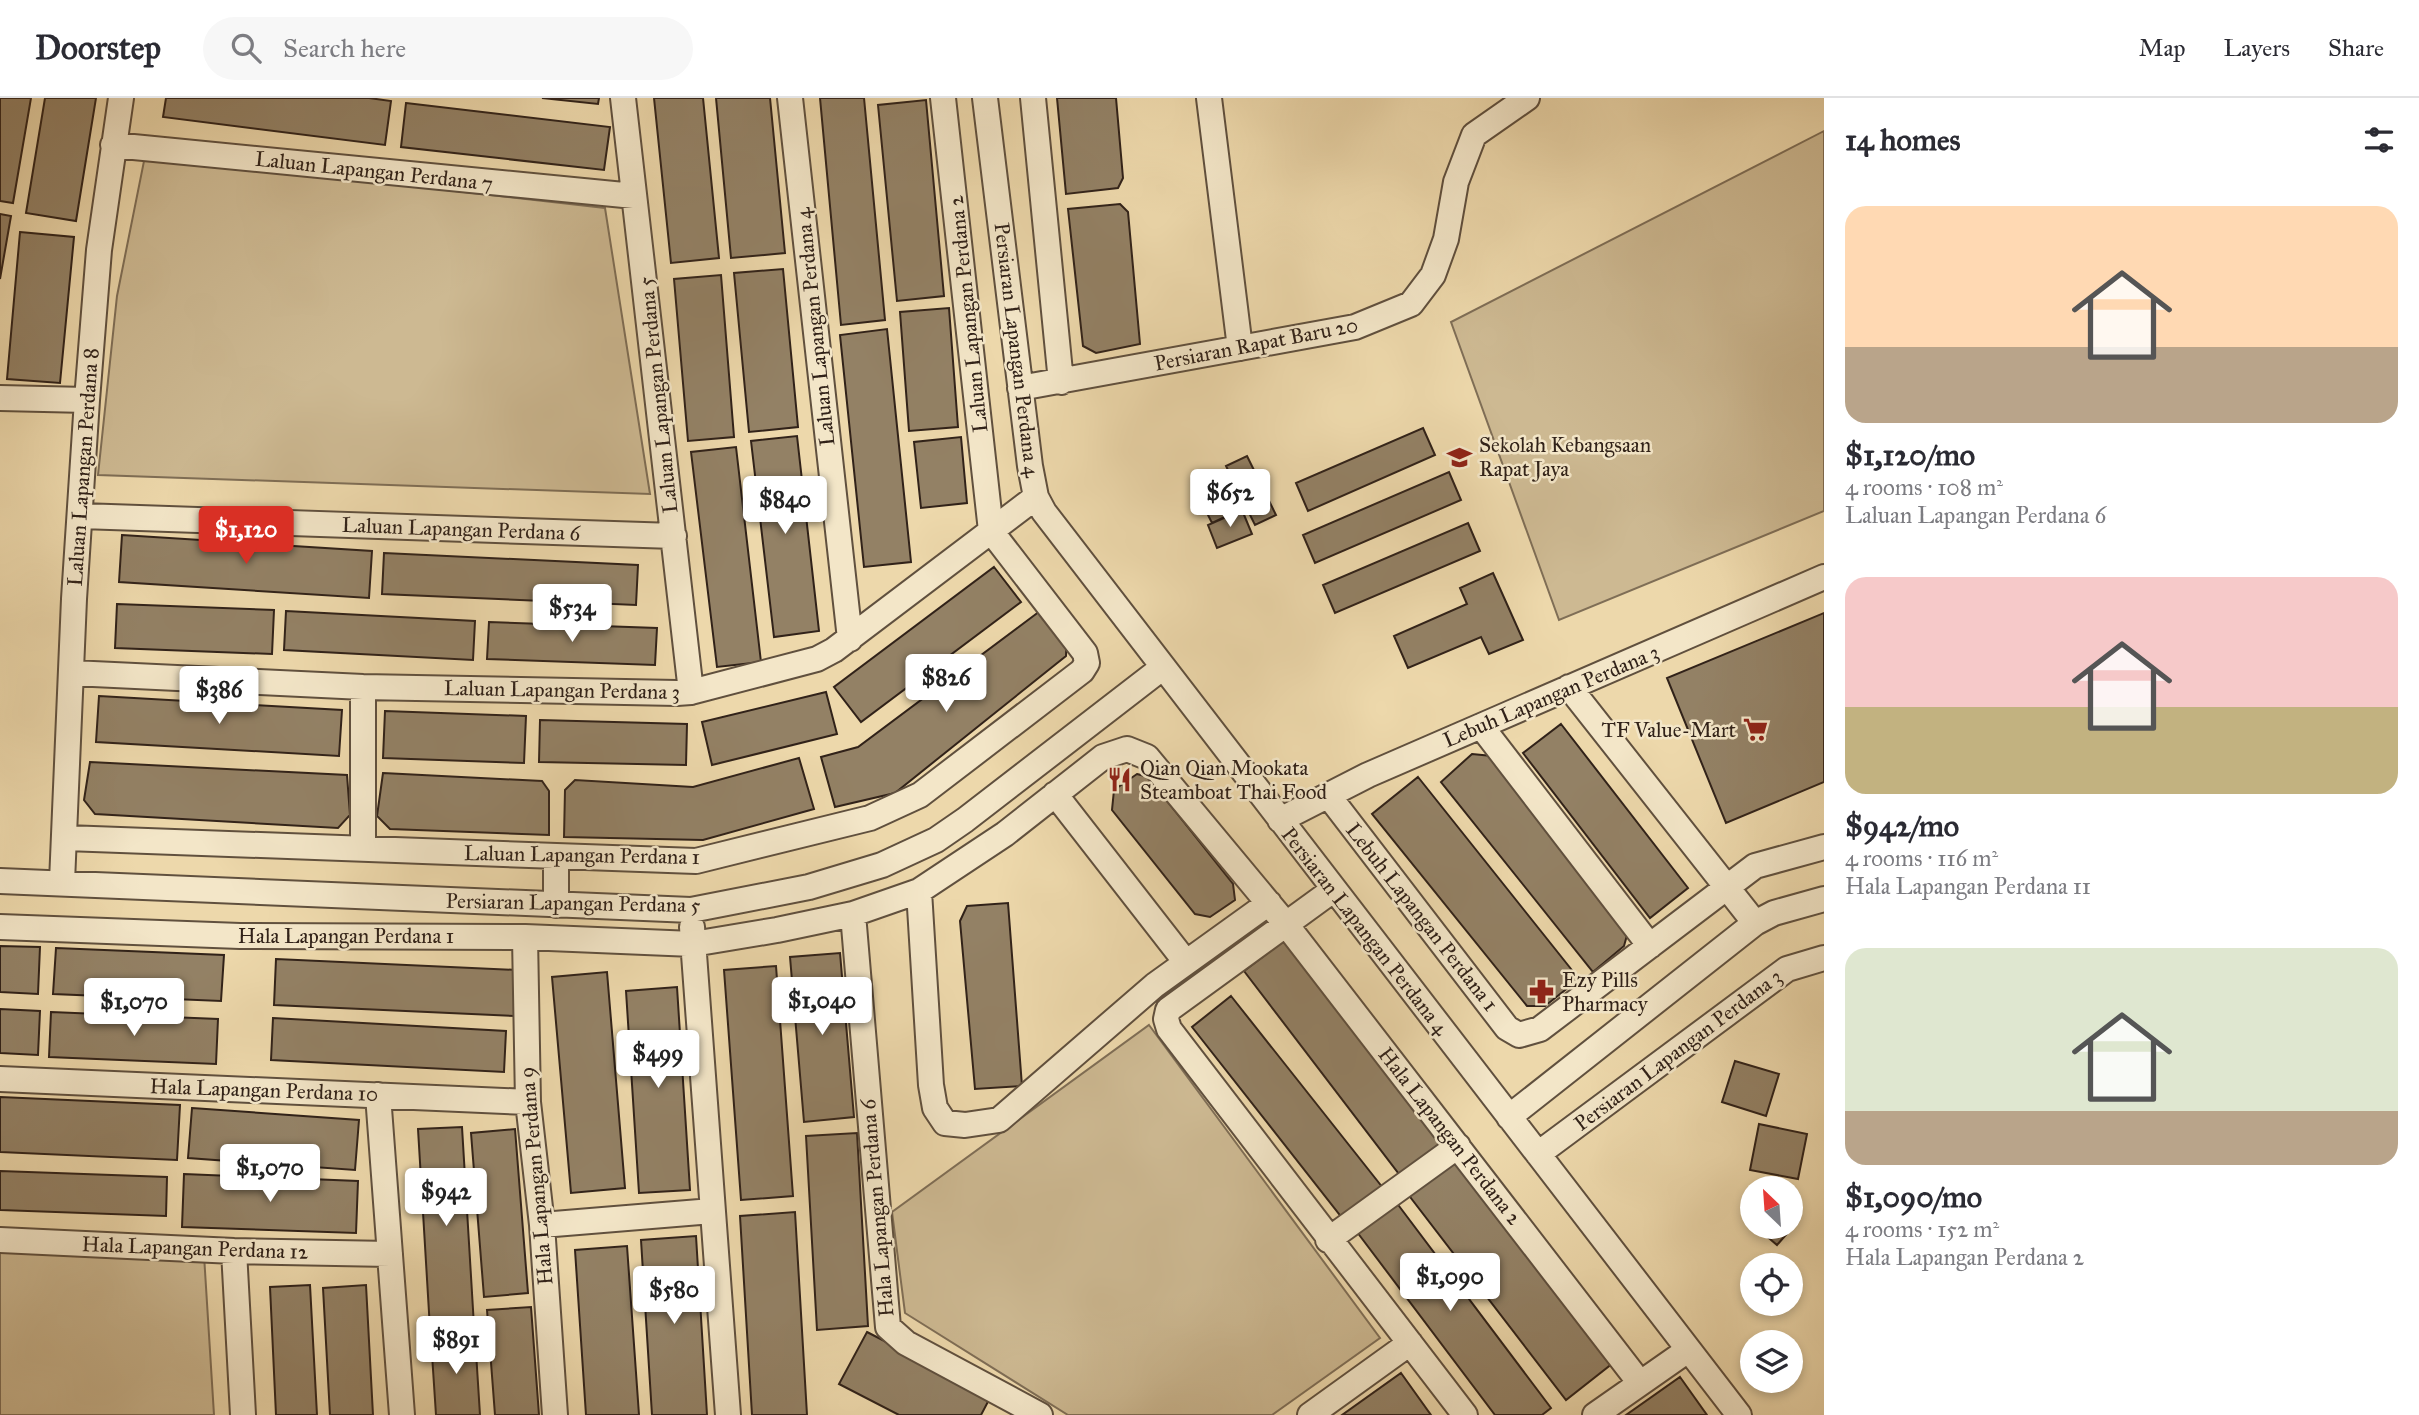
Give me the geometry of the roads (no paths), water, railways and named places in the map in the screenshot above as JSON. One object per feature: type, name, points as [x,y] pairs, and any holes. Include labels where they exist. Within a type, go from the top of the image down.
[{"type":"street","name":"Laluan Lapangan Perdana 8","points":[[62,882],[87,400],[99,250],[121,98]]},
{"type":"street","name":"Laluan Lapangan Perdana 5","points":[[623,98],[691,692]]},
{"type":"street","name":"Laluan Lapangan Perdana 4","points":[[790,98],[850,639]]},
{"type":"street","name":"Laluan Lapangan Perdana 2","points":[[943,98],[991,531]]},
{"type":"street","name":"Persiaran Lapangan Perdana 4","points":[[985,98],[1036,497],[1062,538],[1739,1415]]},
{"type":"street","name":"Persiaran Lapangan Perdana 4","points":[[1033,98],[1061,382]]},
{"type":"street","points":[[1209,98],[1240,348]]},
{"type":"street","name":"Persiaran Rapat Baru 20","points":[[1020,388],[1355,327],[1411,304],[1433,275],[1446,239],[1456,182],[1475,135],[1527,98]]},
{"type":"street","name":"Laluan Lapangan Perdana 7","points":[[113,145],[634,196]]},
{"type":"street","points":[[0,398],[87,400]]},
{"type":"street","name":"Laluan Lapangan Perdana 3","points":[[72,673],[363,687],[691,692],[817,659],[850,639],[1036,497]]},
{"type":"street","name":"Laluan Lapangan Perdana 6","points":[[81,516],[674,536]]},
{"type":"street","name":"Laluan Lapangan Perdana 1","points":[[66,838],[696,861],[870,818],[920,795],[1082,671],[1087,663],[1085,653],[991,531]]},
{"type":"street","name":"Lebuh Lapangan Perdana 3","points":[[1280,820],[1328,795],[1481,726],[1824,577]]},
{"type":"street","name":"Persiaran Lapangan Perdana 5","points":[[0,881],[691,910],[809,887],[882,865],[936,840],[1162,668]]},
{"type":"street","points":[[363,687],[363,848]]},
{"type":"street","points":[[1569,687],[1755,923]]},
{"type":"street","points":[[1481,726],[1650,946],[1755,866],[1824,847]]},
{"type":"street","name":"Hala Lapangan Perdana 2","points":[[1055,794],[1103,757],[1127,749],[1147,757],[1286,923],[1640,1383]]},
{"type":"street","points":[[1055,794],[1185,961]]},
{"type":"street","name":"Hala Lapangan Perdana 1","points":[[0,927],[240,936],[525,937],[693,944],[853,914],[919,891],[1005,834],[1055,794]]},
{"type":"street","name":"Lebuh Lapangan Perdana 1","points":[[1328,795],[1507,1028],[1520,1035],[1540,1029],[1650,946]]},
{"type":"street","points":[[556,857],[556,905]]},
{"type":"street","points":[[1333,890],[1168,1010],[1166,1019],[1169,1029],[1328,1240],[1465,1415]]},
{"type":"street","points":[[919,891],[930,1085],[935,1108],[944,1124],[965,1125],[999,1120],[1026,1094],[1185,961],[1269,903]]},
{"type":"street","points":[[1509,1117],[1755,923],[1774,913],[1824,899]]},
{"type":"street","points":[[691,910],[728,1415]]},
{"type":"street","name":"Hala Lapangan Perdana 6","points":[[853,914],[888,1327],[906,1343],[1040,1415]]},
{"type":"street","name":"Hala Lapangan Perdana 9","points":[[525,937],[528,1102],[542,1225],[555,1415]]},
{"type":"street","name":"Persiaran Lapangan Perdana 3","points":[[1538,1154],[1787,969],[1824,958]]},
{"type":"street","name":"Hala Lapangan Perdana 10","points":[[0,1079],[528,1102]]},
{"type":"street","points":[[378,1095],[402,1415]]},
{"type":"street","points":[[1328,1240],[1458,1146]]},
{"type":"street","points":[[542,1225],[712,1211]]},
{"type":"street","name":"Hala Lapangan Perdana 12","points":[[0,1240],[234,1251],[390,1254]]},
{"type":"street","points":[[234,1251],[243,1415]]},
{"type":"street","points":[[1310,1415],[1410,1343]]},
{"type":"street","points":[[1595,1415],[1688,1350]]},
{"type":"place","name":"Sekolah Kebangsaan Rapat Jaya","points":[[1459,457]]},
{"type":"place","name":"TF Value-Mart","points":[[1756,730]]},
{"type":"place","name":"Qian Qian Mookata Steamboat Thai Food","points":[[1120,780]]},
{"type":"place","name":"Ezy Pills Pharmacy","points":[[1542,992]]}]
